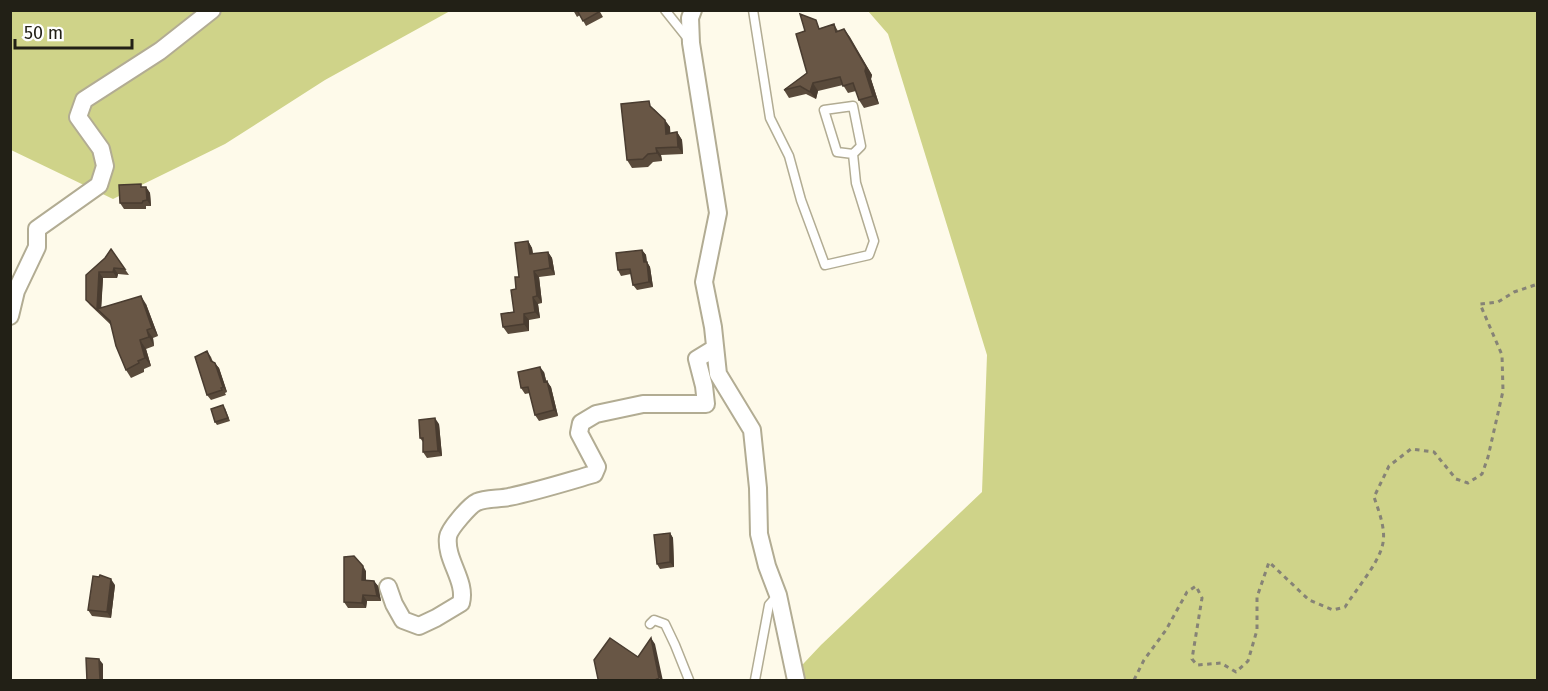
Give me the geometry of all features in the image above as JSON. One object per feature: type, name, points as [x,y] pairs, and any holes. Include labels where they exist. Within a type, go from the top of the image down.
[{"type":"street","points":[[10,316],[16,291],[37,247],[38,229],[99,185],[105,166],[101,149],[78,117],[84,100],[160,51],[212,10]]},
{"type":"street","points":[[693,10],[690,18],[691,43],[718,213],[704,282],[713,327],[718,374],[752,430],[758,488],[759,534],[767,566],[778,595],[796,681]]},
{"type":"street","points":[[388,587],[394,604],[404,620],[419,626],[461,603],[463,597],[450,557],[448,535],[458,519],[477,502],[508,497],[594,474],[597,467],[579,433],[581,423],[596,414],[643,404],[706,404],[697,359],[715,348]]},
{"type":"lane","points":[[665,10],[691,43]]},
{"type":"lane","points":[[753,10],[770,118],[789,156],[801,200],[825,266],[869,255],[874,242],[856,183],[853,154]]},
{"type":"lane","points":[[854,106],[861,146],[853,154],[837,152],[824,110],[854,106]]},
{"type":"lane","points":[[755,681],[769,605],[778,595]]},
{"type":"lane","points":[[650,624],[654,620],[665,624],[689,681]]},
{"type":"path","points":[[1134,681],[1144,660],[1166,630],[1187,592],[1196,586],[1202,598],[1192,659],[1197,665],[1221,663],[1236,672],[1248,661],[1257,630],[1257,597],[1269,562],[1309,600],[1334,609],[1344,607],[1375,562],[1383,546],[1382,520],[1374,497],[1389,466],[1411,449],[1434,452],[1456,479],[1468,483],[1482,474],[1503,391],[1502,355],[1480,304],[1498,302],[1514,292],[1538,284]]},
{"type":"green space","points":[[10,11],[450,11],[325,80],[225,144],[113,199],[11,150]]},
{"type":"green space","points":[[868,11],[1537,11],[1537,680],[788,680],[821,645],[982,492],[987,355],[888,34]]},
{"type":"building","points":[[577,10],[598,10],[599,12],[583,21]]},
{"type":"building","points":[[800,14],[816,20],[819,29],[834,24],[836,32],[844,29],[866,67],[865,71],[873,96],[859,100],[853,83],[843,86],[840,77],[813,83],[810,92],[800,86],[784,90],[807,73],[796,34],[805,31]]},
{"type":"building","points":[[649,101],[650,106],[665,120],[666,134],[677,132],[678,147],[656,148],[657,153],[648,154],[643,159],[627,160],[621,104]]},
{"type":"building","points":[[141,184],[141,187],[146,187],[147,200],[142,203],[120,203],[119,185]]},
{"type":"building","points":[[528,241],[530,254],[548,252],[550,268],[534,271],[537,296],[533,297],[535,312],[524,314],[524,324],[503,327],[501,314],[514,312],[511,290],[516,289],[515,277],[519,277],[515,243]]},
{"type":"building","points":[[111,249],[125,269],[114,268],[113,272],[99,272],[97,310],[86,300],[86,275],[105,258]]},
{"type":"building","points":[[642,250],[644,262],[647,262],[649,282],[633,285],[630,269],[618,270],[616,253]]},
{"type":"building","points":[[141,296],[152,328],[147,330],[149,337],[140,340],[145,358],[126,370],[116,346],[110,321],[97,309]]},
{"type":"building","points":[[207,351],[211,361],[215,363],[223,387],[222,390],[207,395],[195,357]]},
{"type":"building","points":[[540,367],[544,382],[547,381],[554,410],[535,415],[528,387],[521,388],[518,372]]},
{"type":"building","points":[[223,405],[228,418],[215,422],[211,409]]},
{"type":"building","points":[[435,418],[438,451],[423,452],[419,420]]},
{"type":"building","points":[[670,533],[670,562],[657,564],[654,535]]},
{"type":"building","points":[[354,556],[363,566],[362,580],[374,581],[377,596],[363,595],[362,603],[344,602],[344,557]]},
{"type":"building","points":[[100,575],[111,579],[107,612],[88,610],[93,576],[99,577]]},
{"type":"building","points":[[610,638],[638,657],[651,638],[659,678],[653,681],[600,681],[594,660]]},
{"type":"building","points":[[86,658],[99,659],[100,681],[87,681]]}]
